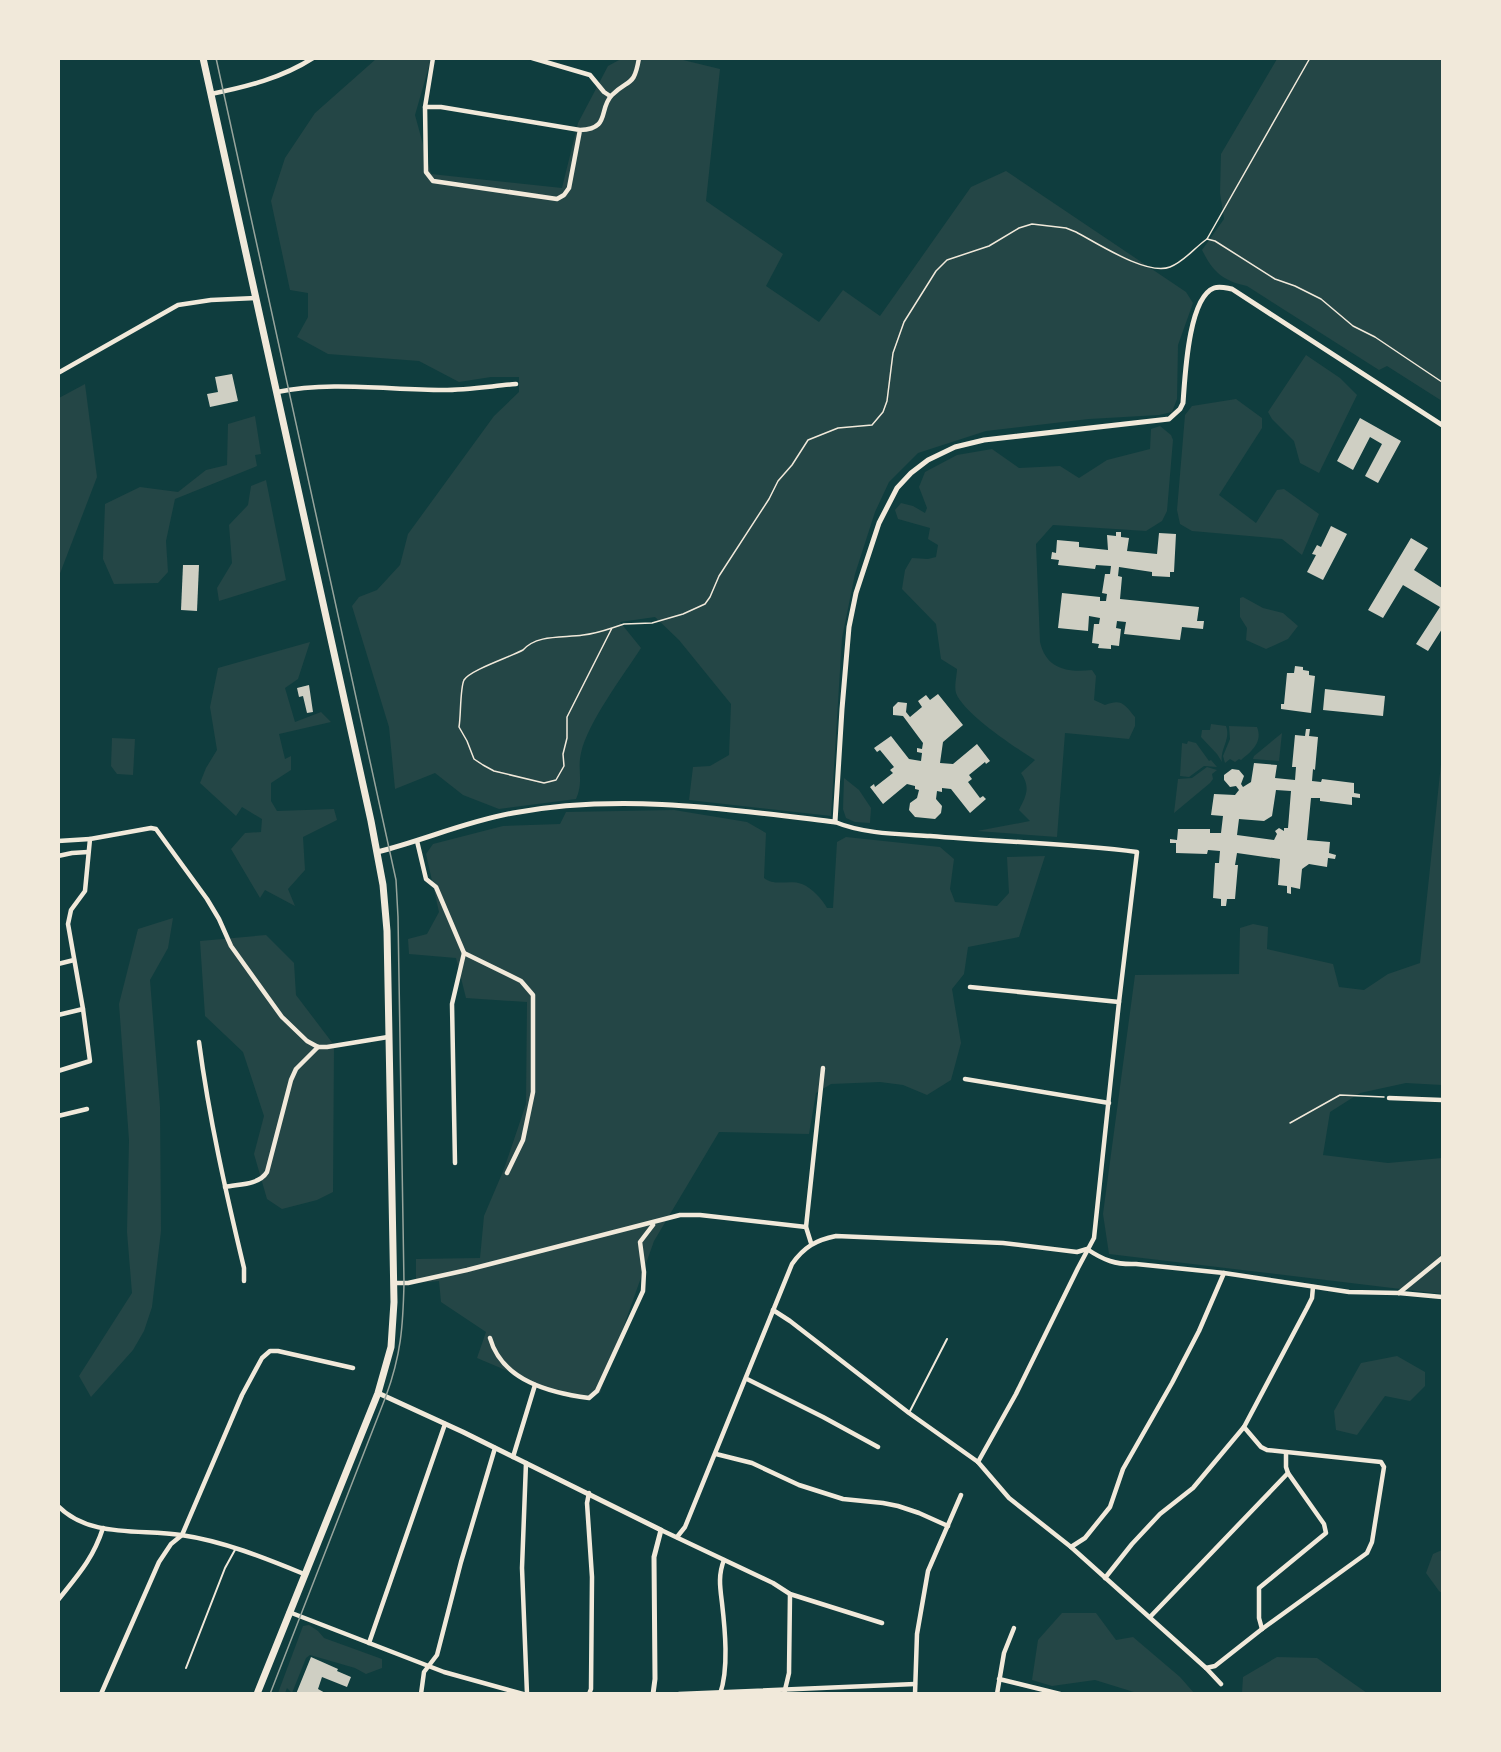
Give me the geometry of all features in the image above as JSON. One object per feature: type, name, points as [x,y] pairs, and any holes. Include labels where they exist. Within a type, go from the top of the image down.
[{"type":"highway","points":[[203,58],[384,885],[387,931],[394,1283],[394,1323],[391,1347],[378,1393],[257,1694]]},
{"type":"street","points":[[211,94],[269,80],[313,58]]},
{"type":"street","points":[[433,58],[425,107],[426,172],[433,181],[557,199],[569,188],[580,130]]},
{"type":"street","points":[[532,58],[590,75],[610,96]]},
{"type":"street","points":[[425,107],[441,107],[591,130],[603,119],[610,96],[633,80],[637,73],[639,58]]},
{"type":"street","points":[[835,822],[842,709],[854,604],[879,523],[897,488],[927,460],[956,447],[984,440],[1169,419],[1183,403],[1188,349],[1199,302],[1212,288],[1220,286],[1232,289],[1443,425]]},
{"type":"street","points":[[58,373],[178,305],[211,300],[256,298]]},
{"type":"street","points":[[277,392],[350,386],[444,390],[516,384]]},
{"type":"street","points":[[377,852],[512,813],[590,804],[687,806],[835,822],[857,829],[892,833],[1060,844],[1137,852],[1094,1238],[1016,1395],[978,1461]]},
{"type":"street","points":[[58,841],[90,839],[156,829],[207,899],[231,946],[282,1017],[307,1041],[318,1047]]},
{"type":"street","points":[[58,1071],[90,1061],[68,916],[85,891],[90,839]]},
{"type":"street","points":[[417,841],[426,879],[436,887],[464,953],[452,1004],[455,1163]]},
{"type":"street","points":[[58,856],[88,852]]},
{"type":"street","points":[[464,953],[521,981],[533,995],[533,1092],[523,1140],[507,1173]]},
{"type":"street","points":[[58,964],[74,960]]},
{"type":"street","points":[[970,987],[1119,1002]]},
{"type":"street","points":[[58,1015],[83,1009]]},
{"type":"street","points":[[225,1187],[264,1177],[291,1080],[303,1061],[318,1047],[388,1037]]},
{"type":"street","points":[[200,1042],[204,1082],[244,1268],[244,1281]]},
{"type":"street","points":[[811,1244],[806,1227],[824,1068]]},
{"type":"street","points":[[965,1079],[1109,1103]]},
{"type":"street","points":[[1389,1098],[1443,1100]]},
{"type":"street","points":[[58,1116],[87,1109]]},
{"type":"street","points":[[394,1283],[408,1283],[467,1270],[680,1215],[700,1215],[806,1227]]},
{"type":"street","points":[[490,1338],[492,1346],[510,1371],[534,1385],[589,1398],[597,1391],[643,1291],[644,1272],[640,1242],[649,1227],[657,1221]]},
{"type":"street","points":[[677,1537],[685,1527],[716,1454],[792,1264],[811,1244],[836,1236],[1004,1243],[1077,1252],[1087,1249],[1111,1262],[1122,1264],[1224,1273],[1349,1292],[1443,1297]]},
{"type":"street","points":[[1399,1293],[1443,1258]]},
{"type":"street","points":[[1071,1547],[1084,1538],[1110,1507],[1123,1469],[1194,1341],[1224,1273]]},
{"type":"street","points":[[1105,1578],[1131,1544],[1160,1514],[1193,1488],[1244,1427],[1312,1298],[1312,1287]]},
{"type":"street","points":[[773,1310],[909,1413],[978,1461],[987,1475],[1009,1498],[1071,1547],[1221,1684]]},
{"type":"street","points":[[101,1694],[159,1562],[171,1544],[182,1535],[242,1395],[262,1358],[270,1351],[278,1351],[353,1368]]},
{"type":"street","points":[[747,1379],[878,1447]]},
{"type":"street","points":[[513,1457],[534,1385]]},
{"type":"street","points":[[378,1393],[589,1493],[773,1583],[790,1594],[882,1623]]},
{"type":"street","points":[[369,1643],[445,1424]]},
{"type":"street","points":[[1206,1668],[1215,1666],[1367,1553],[1372,1542],[1384,1467],[1382,1462],[1377,1461],[1267,1450],[1261,1447],[1244,1427]]},
{"type":"street","points":[[421,1694],[424,1672],[437,1655],[461,1562],[495,1448]]},
{"type":"street","points":[[1262,1629],[1259,1618],[1259,1588],[1326,1533],[1324,1524],[1288,1473],[1286,1453]]},
{"type":"street","points":[[716,1454],[752,1463],[799,1485],[843,1499],[898,1506],[948,1526]]},
{"type":"street","points":[[526,1463],[522,1568],[527,1694]]},
{"type":"street","points":[[1150,1617],[1288,1473]]},
{"type":"street","points":[[589,1493],[586,1503],[592,1577],[591,1689],[589,1694]]},
{"type":"street","points":[[915,1694],[917,1634],[928,1571],[961,1495]]},
{"type":"street","points":[[58,1506],[69,1517],[87,1525],[182,1535],[236,1548],[304,1574]]},
{"type":"street","points":[[58,1600],[87,1565],[103,1528]]},
{"type":"street","points":[[653,1694],[655,1679],[654,1557],[661,1530]]},
{"type":"street","points":[[720,1693],[725,1666],[719,1583],[724,1560]]},
{"type":"street","points":[[784,1692],[789,1673],[790,1594]]},
{"type":"street","points":[[289,1611],[429,1666],[522,1694]]},
{"type":"street","points":[[997,1694],[1004,1653],[1014,1628]]},
{"type":"street","points":[[999,1679],[1060,1694]]},
{"type":"street","points":[[679,1694],[848,1691],[915,1684]]},
{"type":"lane","points":[[909,1413],[947,1339]]},
{"type":"lane","points":[[186,1668],[225,1568],[236,1548]]},
{"type":"path","points":[[612,628],[567,717],[564,766],[556,780],[544,783],[494,771],[474,759],[459,727],[462,706],[461,691],[465,679],[472,673],[514,654],[528,644],[554,636],[582,636],[624,624],[652,623],[683,614],[705,604],[719,576],[769,499],[778,481],[792,465],[808,440],[838,428],[872,425],[883,412],[887,401],[893,353],[904,322],[936,271],[947,260],[989,246],[1019,228],[1032,224],[1076,231],[1135,263],[1160,269],[1168,268],[1179,262],[1207,239],[1310,58]]},
{"type":"path","points":[[1207,239],[1215,241],[1275,279],[1321,299],[1353,326],[1375,337],[1443,382]]},
{"type":"path","points":[[1290,1123],[1340,1095],[1389,1098]]},
{"type":"shaded area","points":[[376,59],[431,59],[415,115],[431,174],[562,188],[578,123],[608,66],[621,59],[679,59],[720,69],[706,201],[783,254],[766,286],[819,322],[843,290],[880,316],[971,187],[1006,171],[1186,292],[1193,303],[1178,345],[1177,399],[1172,412],[986,431],[918,453],[889,482],[875,512],[855,574],[842,638],[831,816],[689,800],[693,767],[710,766],[729,755],[731,704],[679,640],[655,617],[620,622],[641,648],[591,727],[581,753],[580,787],[576,799],[499,809],[463,795],[435,773],[395,789],[389,727],[352,606],[359,597],[377,590],[400,565],[408,534],[494,416],[519,392],[519,377],[491,377],[459,382],[419,361],[328,354],[297,337],[308,317],[308,293],[290,290],[271,201],[285,158],[315,113]]},
{"type":"shaded area","points":[[1277,59],[1442,59],[1442,401],[1387,366],[1379,370],[1247,286],[1225,278],[1210,264],[1202,250],[1224,219],[1220,193],[1221,154]]},
{"type":"shaded area","points":[[1306,355],[1340,378],[1357,395],[1319,473],[1300,463],[1294,441],[1268,412]]},
{"type":"shaded area","points":[[85,384],[97,477],[59,576],[59,398]]},
{"type":"shaded area","points":[[1236,399],[1262,418],[1262,428],[1219,495],[1256,523],[1277,490],[1284,489],[1319,514],[1302,555],[1282,539],[1192,531],[1180,524],[1177,510],[1185,415],[1192,406]]},
{"type":"shaded area","points":[[255,416],[261,454],[255,455],[257,466],[175,499],[166,541],[168,572],[158,583],[114,584],[103,559],[105,504],[140,487],[178,492],[206,470],[227,465],[228,424]]},
{"type":"shaded area","points":[[1160,426],[1171,435],[1173,440],[1167,511],[1162,521],[1146,531],[1053,525],[1036,544],[1040,642],[1043,651],[1053,664],[1059,667],[1075,671],[1092,670],[1096,676],[1094,700],[1105,705],[1115,702],[1123,704],[1135,717],[1135,726],[1129,739],[1065,733],[1057,837],[977,831],[1030,821],[1019,810],[1027,788],[1021,773],[1035,760],[969,711],[956,693],[957,669],[941,659],[936,624],[902,589],[905,570],[912,558],[936,557],[938,545],[928,539],[930,528],[898,519],[895,510],[901,503],[913,506],[925,513],[927,508],[919,487],[925,472],[957,455],[992,449],[1019,468],[1060,466],[1079,478],[1107,460],[1150,449],[1151,429]]},
{"type":"shaded area","points":[[266,480],[286,580],[219,601],[217,588],[232,563],[229,525],[248,505],[251,486]]},
{"type":"shaded area","points":[[1243,597],[1263,608],[1283,613],[1298,626],[1288,639],[1266,649],[1246,640],[1247,628],[1240,617],[1240,598]]},
{"type":"shaded area","points":[[310,642],[298,679],[285,688],[295,722],[321,712],[331,722],[279,734],[285,759],[291,756],[291,770],[271,783],[271,801],[277,811],[334,809],[337,820],[303,837],[305,870],[288,889],[295,906],[265,890],[260,898],[231,849],[245,833],[261,832],[262,819],[242,807],[236,816],[200,783],[217,750],[210,707],[218,668]]},
{"type":"shaded area","points":[[1211,724],[1226,726],[1227,736],[1222,752],[1222,762],[1201,737],[1202,730],[1210,730]]},
{"type":"shaded area","points":[[1229,726],[1257,727],[1259,737],[1252,750],[1241,760],[1235,762],[1230,759],[1225,763],[1223,756],[1230,739]]},
{"type":"shaded area","points":[[1282,733],[1279,761],[1253,759],[1254,756]]},
{"type":"shaded area","points":[[112,738],[135,739],[133,775],[117,774],[111,766]]},
{"type":"shaded area","points":[[1188,741],[1196,743],[1209,761],[1211,760],[1217,767],[1204,766],[1189,777],[1180,776],[1182,743],[1187,744]]},
{"type":"shaded area","points":[[1441,764],[1442,1085],[1406,1083],[1360,1093],[1330,1112],[1323,1155],[1388,1163],[1442,1158],[1442,1294],[1109,1254],[1103,1214],[1135,975],[1239,974],[1240,928],[1253,924],[1268,927],[1267,949],[1333,964],[1339,987],[1364,990],[1388,974],[1420,963]]},
{"type":"shaded area","points":[[1207,767],[1217,770],[1212,774],[1213,779],[1174,813],[1178,779],[1192,778]]},
{"type":"shaded area","points":[[844,778],[859,790],[871,808],[870,823],[855,822],[846,818],[843,809]]},
{"type":"shaded area","points":[[674,810],[747,822],[766,833],[764,878],[777,883],[802,884],[816,894],[827,908],[833,908],[837,842],[846,837],[940,847],[954,859],[950,889],[955,902],[997,906],[1009,893],[1007,857],[1045,856],[1019,937],[968,947],[964,974],[952,989],[961,1043],[951,1080],[927,1095],[903,1085],[880,1082],[831,1084],[816,1093],[809,1134],[719,1132],[654,1241],[600,1393],[573,1399],[477,1358],[486,1332],[441,1302],[439,1281],[416,1283],[416,1259],[480,1258],[484,1216],[504,1169],[526,1104],[527,1002],[466,998],[456,958],[409,954],[408,939],[427,934],[439,912],[426,854],[433,844],[503,826],[560,824],[566,812]]},
{"type":"shaded area","points":[[173,918],[168,948],[150,980],[160,1107],[161,1231],[152,1307],[144,1331],[133,1350],[91,1397],[79,1376],[132,1293],[127,1232],[129,1140],[119,1004],[138,929]]},
{"type":"shaded area","points":[[266,935],[294,963],[296,995],[334,1045],[333,1192],[317,1200],[282,1209],[267,1199],[254,1154],[264,1116],[243,1052],[205,1016],[200,941]]},
{"type":"shaded area","points":[[1397,1356],[1425,1372],[1425,1386],[1410,1401],[1385,1396],[1357,1435],[1336,1430],[1334,1411],[1361,1363]]},
{"type":"shaded area","points":[[1442,1550],[1442,1593],[1426,1573],[1433,1554]]},
{"type":"shaded area","points":[[1062,1613],[1096,1613],[1116,1640],[1133,1637],[1180,1677],[1194,1693],[1137,1693],[1095,1680],[1052,1686],[1032,1680],[1038,1640]]},
{"type":"shaded area","points":[[309,1625],[324,1638],[382,1659],[382,1668],[366,1674],[355,1668],[310,1655],[306,1658],[292,1693],[287,1688],[285,1693],[278,1693],[303,1626]]},
{"type":"shaded area","points":[[1277,1657],[1317,1658],[1367,1693],[1242,1693],[1243,1677]]},
{"type":"building","points":[[232,374],[238,401],[210,407],[207,394],[218,392],[215,377]]},
{"type":"building","points":[[1360,418],[1401,441],[1378,483],[1365,476],[1382,444],[1370,437],[1353,470],[1337,461]]},
{"type":"building","points":[[1331,526],[1347,534],[1323,580],[1307,572],[1316,555],[1312,554],[1317,545],[1321,547]]},
{"type":"building","points":[[1116,532],[1121,532],[1121,537],[1129,538],[1127,551],[1157,554],[1159,533],[1176,534],[1174,572],[1170,572],[1170,577],[1152,576],[1152,572],[1119,567],[1118,576],[1122,577],[1120,599],[1199,607],[1197,621],[1204,621],[1203,629],[1182,627],[1180,640],[1124,634],[1126,622],[1117,621],[1116,628],[1121,629],[1119,646],[1111,645],[1111,649],[1098,648],[1099,644],[1092,643],[1094,624],[1099,624],[1100,618],[1089,616],[1088,631],[1058,628],[1062,593],[1100,597],[1100,601],[1106,601],[1107,594],[1102,593],[1105,574],[1110,574],[1111,566],[1096,565],[1095,569],[1058,565],[1059,560],[1051,559],[1052,552],[1056,553],[1057,540],[1079,542],[1079,547],[1108,550],[1107,535],[1116,536]]},
{"type":"building","points":[[1411,538],[1428,548],[1414,570],[1442,588],[1442,629],[1428,651],[1416,644],[1440,607],[1403,585],[1383,618],[1368,610]]},
{"type":"building","points":[[183,565],[199,565],[197,611],[181,610]]},
{"type":"building","points":[[1295,666],[1303,667],[1303,670],[1309,671],[1309,675],[1315,676],[1311,713],[1281,709],[1281,704],[1284,704],[1287,673],[1294,673]]},
{"type":"building","points":[[309,685],[313,712],[307,713],[303,696],[299,697],[297,688]]},
{"type":"building","points":[[1325,689],[1385,696],[1383,716],[1323,710]]},
{"type":"building","points":[[938,694],[963,725],[943,742],[940,763],[953,764],[977,744],[990,761],[986,764],[985,762],[969,775],[972,779],[968,782],[980,798],[983,796],[986,799],[970,813],[951,789],[942,788],[942,792],[937,791],[936,799],[942,806],[941,813],[935,819],[915,817],[909,810],[910,803],[917,798],[919,790],[915,789],[915,786],[907,784],[883,804],[870,787],[874,784],[875,787],[893,773],[890,770],[894,767],[880,750],[877,752],[874,748],[891,736],[909,759],[921,761],[922,753],[917,752],[917,748],[922,749],[923,743],[903,716],[893,715],[893,707],[898,702],[907,703],[906,712],[910,717],[922,707],[918,701],[926,695],[930,700]]},
{"type":"building","points":[[1306,729],[1310,729],[1309,736],[1318,737],[1312,781],[1321,782],[1322,779],[1354,783],[1354,793],[1360,794],[1360,798],[1352,797],[1352,805],[1311,798],[1307,840],[1330,842],[1329,853],[1336,855],[1335,859],[1328,858],[1327,867],[1309,864],[1302,869],[1300,889],[1291,887],[1291,894],[1287,893],[1287,886],[1278,885],[1280,859],[1237,853],[1235,899],[1227,899],[1226,906],[1221,906],[1221,899],[1213,898],[1215,863],[1219,863],[1220,851],[1208,850],[1207,854],[1176,853],[1176,843],[1170,843],[1170,839],[1177,840],[1178,829],[1210,829],[1210,833],[1221,833],[1223,816],[1211,815],[1214,794],[1235,795],[1239,790],[1236,786],[1230,787],[1224,780],[1224,775],[1232,769],[1239,770],[1244,776],[1241,784],[1243,787],[1251,782],[1254,763],[1277,765],[1275,778],[1295,780],[1296,767],[1292,767],[1295,735],[1305,736]],"holes":[[[1276,790],[1291,791],[1288,828],[1284,828],[1284,831],[1279,828],[1275,831],[1277,834],[1274,840],[1237,835],[1239,819],[1264,821],[1272,816]]]},
{"type":"building","points":[[311,1657],[351,1677],[347,1687],[322,1677],[318,1689],[327,1694],[296,1694]]},
{"type":"tram line","points":[[216,58],[396,880],[398,917],[404,1283],[400,1341],[386,1396],[270,1694]]}]
